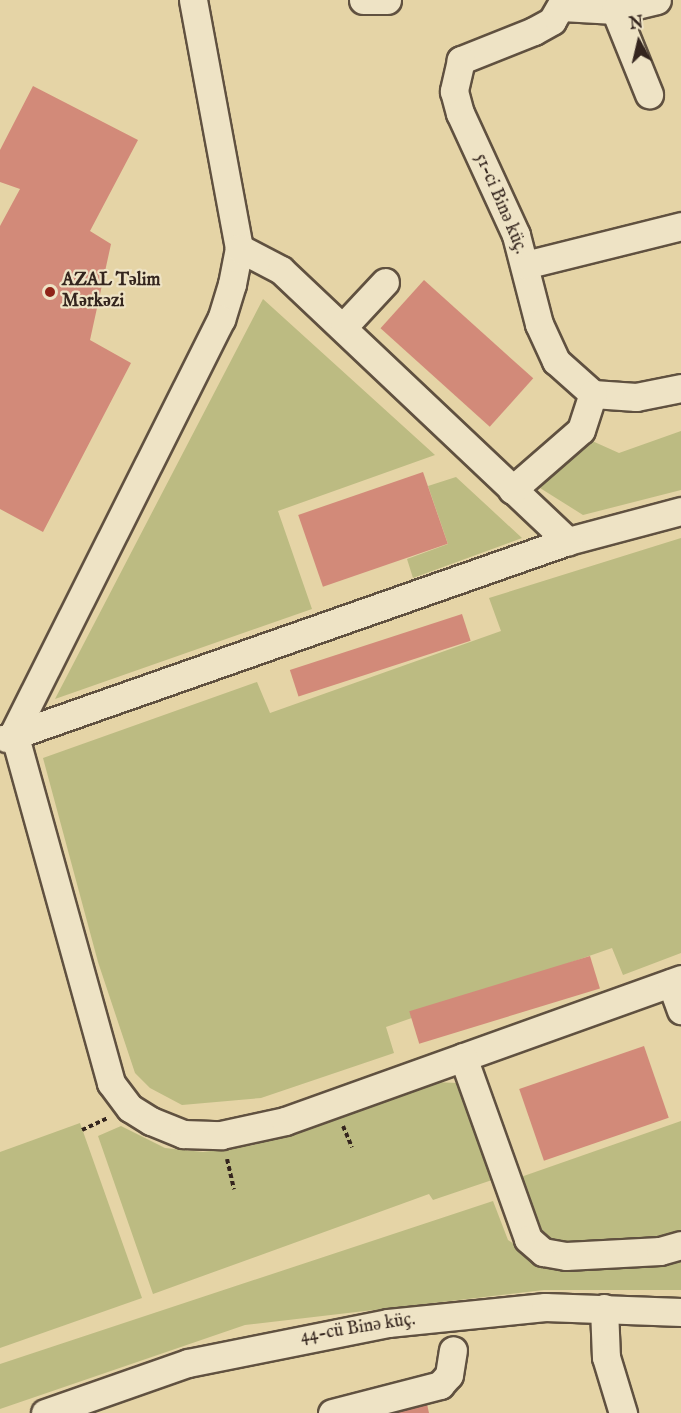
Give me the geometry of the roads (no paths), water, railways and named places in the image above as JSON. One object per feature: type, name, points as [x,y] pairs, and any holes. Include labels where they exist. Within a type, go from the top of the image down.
[{"type":"street","points":[[193,0],[239,248],[221,319],[7,737],[111,1083],[130,1108],[151,1121],[183,1134],[221,1135],[285,1121],[676,981],[681,1011]]},
{"type":"street","points":[[363,0],[387,0]]},
{"type":"street","points":[[563,4],[615,10],[657,0]]},
{"type":"street","name":"51-ci Binə küç.","points":[[563,4],[534,31],[472,51],[455,71],[460,113],[525,265],[545,342],[571,379],[593,394]]},
{"type":"street","points":[[615,10],[649,94]]},
{"type":"street","points":[[525,265],[681,226]]},
{"type":"street","points":[[239,248],[281,270],[344,326],[512,490],[568,541]]},
{"type":"street","points":[[344,326],[385,282]]},
{"type":"street","points":[[512,490],[581,430],[593,394],[636,397],[681,388]]},
{"type":"street","points":[[7,737],[568,541],[681,511]]},
{"type":"street","points":[[463,1057],[528,1239],[543,1252],[613,1254],[681,1245]]},
{"type":"street","points":[[604,1308],[606,1357],[623,1413]]},
{"type":"street","name":"44-cü Binə küç.","points":[[45,1413],[188,1364],[272,1343],[464,1313],[604,1308],[681,1311]]},
{"type":"street","points":[[332,1413],[440,1384],[449,1375],[453,1350]]},
{"type":"place","name":"AZAL Təlim Mərkəzi","points":[[50,292]]}]
